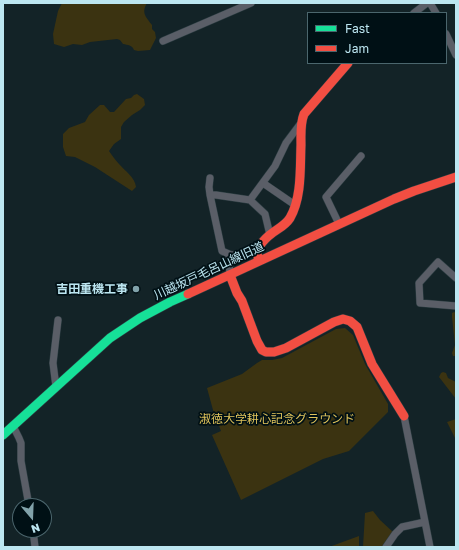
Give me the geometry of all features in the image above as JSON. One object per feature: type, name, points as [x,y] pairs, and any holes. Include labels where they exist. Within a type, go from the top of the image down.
[{"type":"street","points":[[163,41],[251,3]]},
{"type":"street","points":[[416,12],[430,3],[435,12]]},
{"type":"street","points":[[447,36],[456,55]]},
{"type":"street","points":[[210,178],[210,195],[222,250],[231,256],[252,253],[288,220],[293,212],[297,197],[301,123],[304,114],[347,64]]},
{"type":"street","points":[[250,200],[276,166],[286,143],[301,123]]},
{"type":"street","points":[[339,224],[326,197],[361,156]]},
{"type":"street","name":"川越坂戸毛呂山線旧道","points":[[3,435],[110,338],[140,318],[170,302],[414,190],[456,177]]},
{"type":"street","points":[[263,183],[295,205]]},
{"type":"street","points":[[210,195],[250,200],[265,214],[270,235]]},
{"type":"street","points":[[256,250],[259,261]]},
{"type":"street","points":[[231,256],[229,260],[230,275],[262,350],[266,352],[274,352],[286,348],[342,319],[350,321],[357,327],[372,364],[404,416],[430,547]]},
{"type":"street","points":[[456,278],[438,262],[419,283],[420,303],[456,306]]},
{"type":"street","points":[[56,387],[53,364],[58,320]]},
{"type":"street","points":[[13,426],[20,438],[21,461],[28,498]]},
{"type":"street","points":[[386,547],[402,527],[425,522]]},
{"type":"green space","points":[[62,3],[147,3],[144,12],[152,25],[156,38],[150,50],[138,51],[123,44],[117,39],[90,42],[82,45],[73,44],[64,47],[54,44],[53,34],[58,11]]},
{"type":"green space","points":[[137,94],[144,99],[145,105],[124,122],[121,127],[121,139],[114,144],[109,151],[116,161],[134,180],[136,187],[132,191],[95,167],[75,157],[66,156],[63,147],[63,134],[69,128],[85,122],[89,115],[100,105],[104,105],[110,112],[114,112],[126,99]]},
{"type":"green space","points":[[452,313],[456,313],[456,356],[453,356],[452,353],[455,345],[452,317]]},
{"type":"green space","name":"淑徳大学耕心記念グラウンド","points":[[345,328],[353,335],[365,364],[388,404],[388,412],[349,451],[323,459],[241,500],[212,435],[221,431],[207,388],[242,374],[262,360],[282,358],[336,329]]},
{"type":"green space","points":[[443,372],[446,373],[448,378],[456,382],[456,399],[439,377]]},
{"type":"green space","points":[[456,419],[456,440],[447,422]]},
{"type":"green space","points":[[373,511],[393,532],[384,547],[363,547],[365,513]]},
{"type":"green space","points":[[359,536],[359,547],[329,547]]},
{"type":"traffic: fast","points":[[3,435],[110,338],[140,318],[188,294]]},
{"type":"traffic: jam","points":[[259,261],[256,250],[267,237],[288,221],[297,201],[300,173],[301,125],[304,114],[347,64]]},
{"type":"traffic: jam","points":[[188,294],[394,199],[456,177]]},
{"type":"traffic: jam","points":[[230,275],[242,301],[257,341],[262,350],[266,352],[274,352],[286,348],[334,322],[343,319],[350,321],[357,327],[372,364],[404,416]]},
{"type":"place","name":"吉田重機工事","points":[[136,289]]}]
